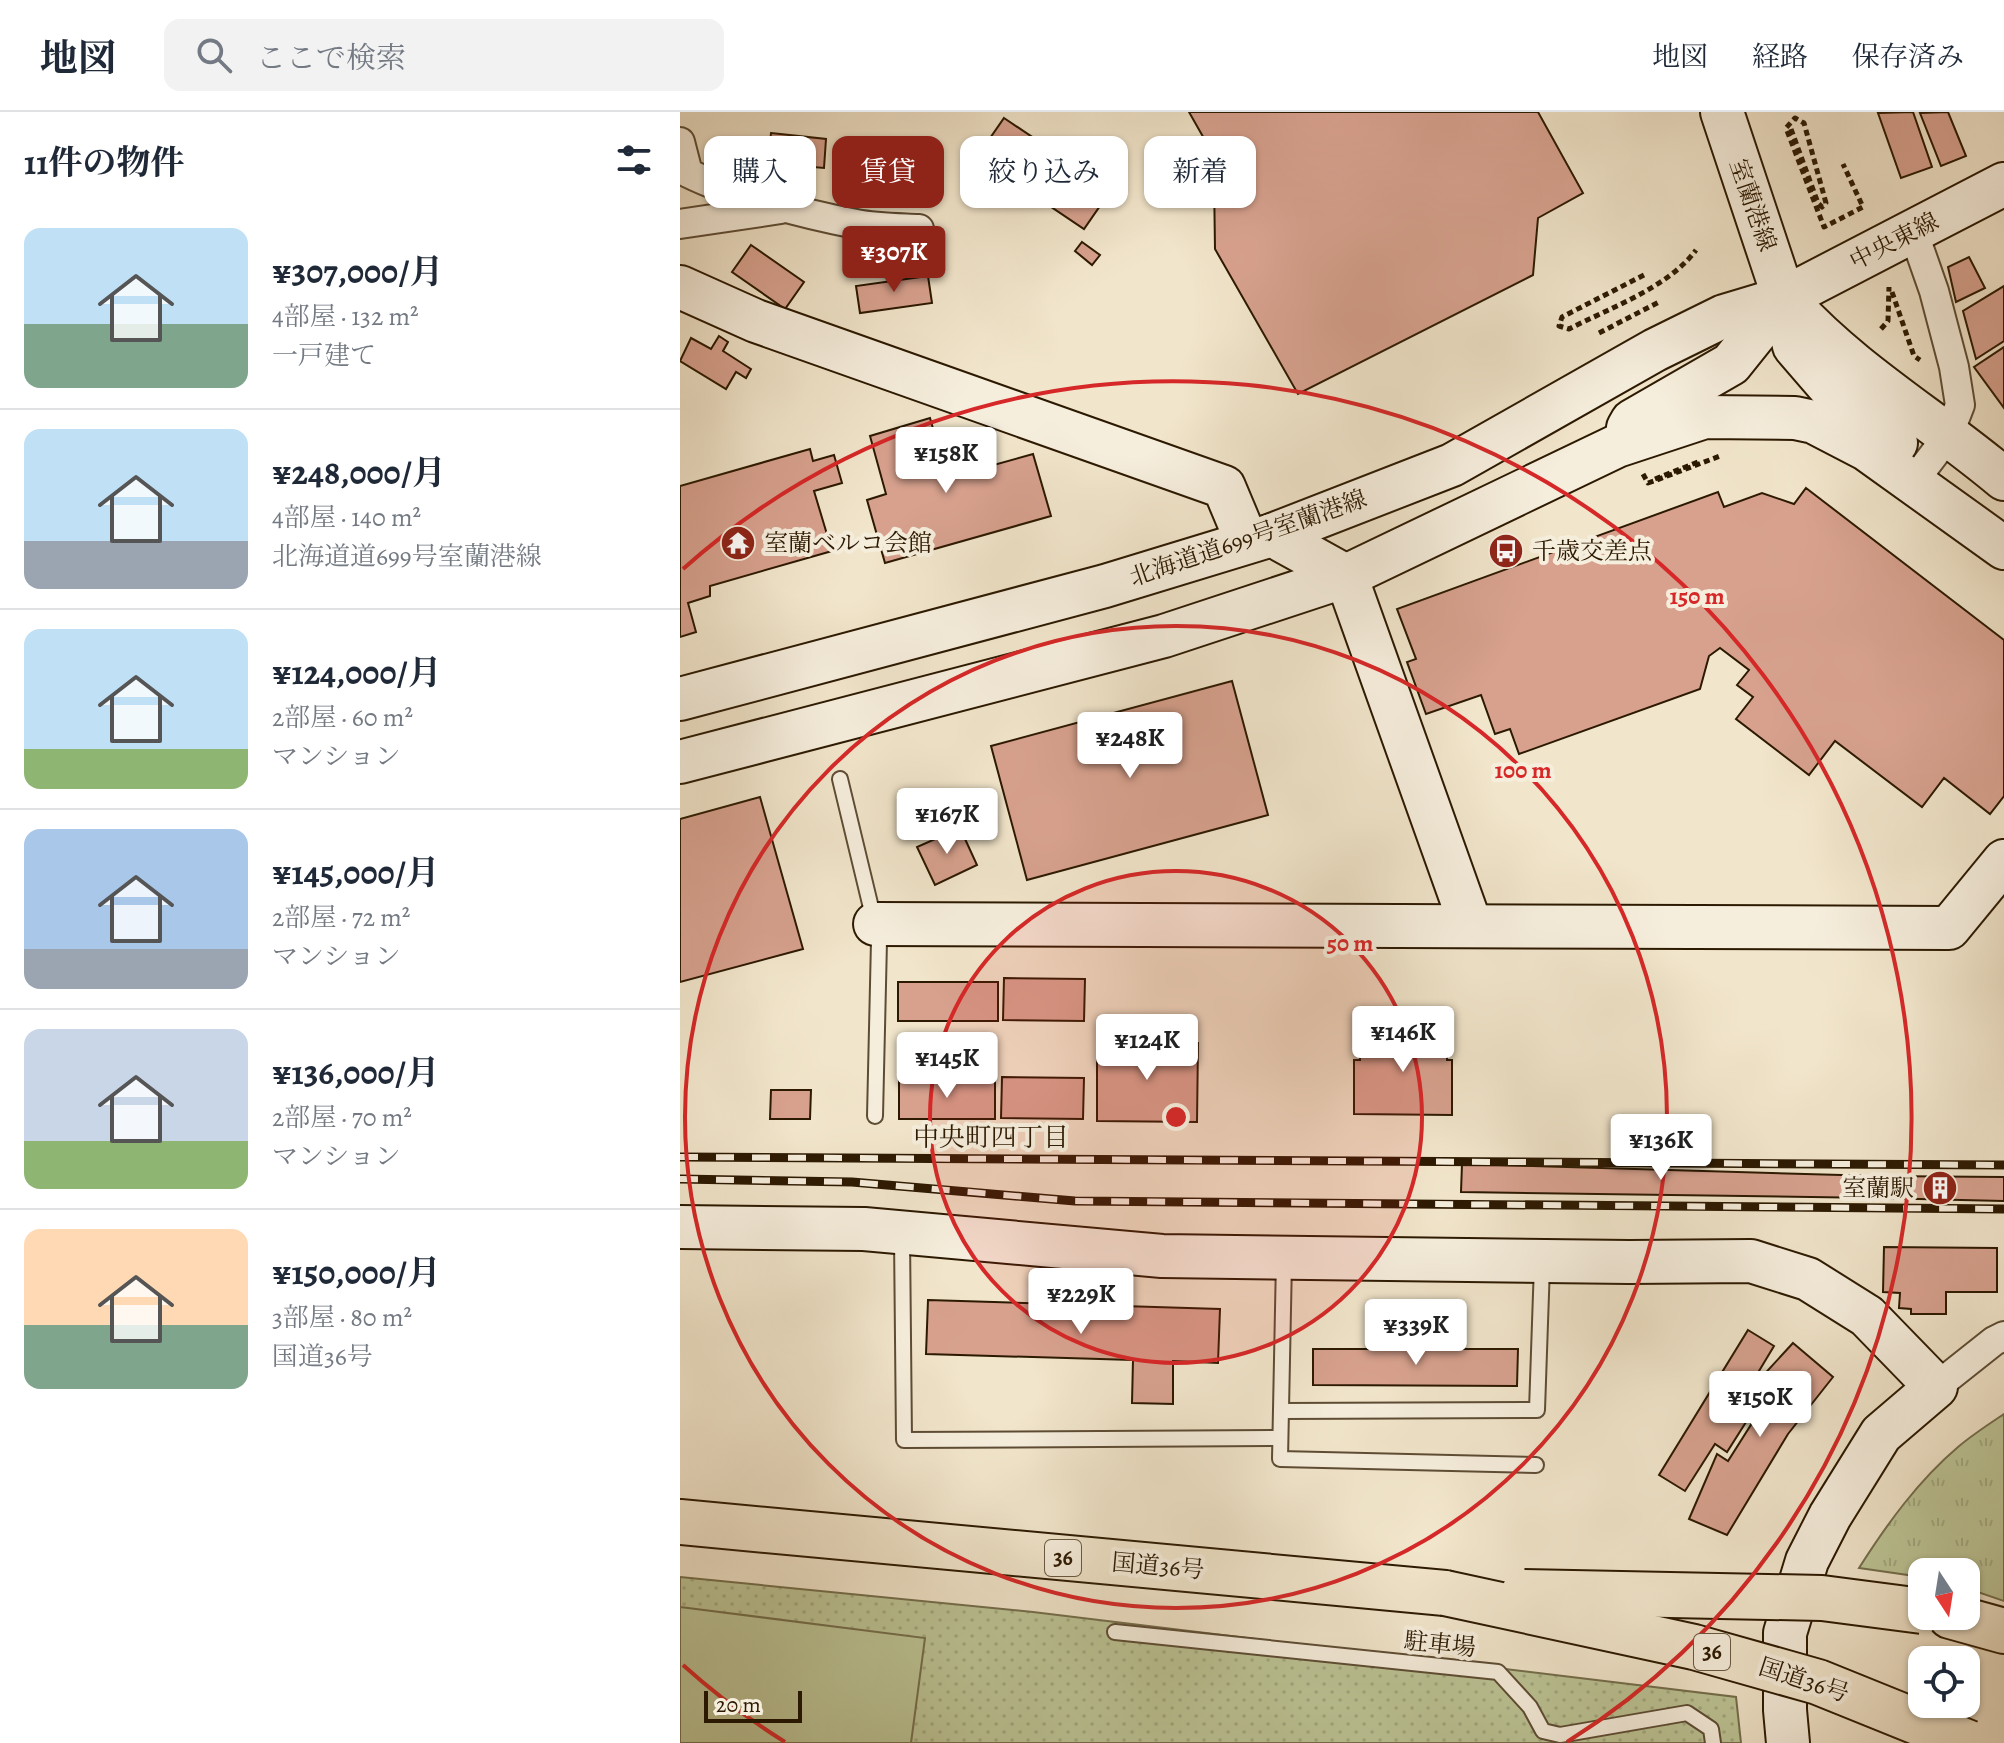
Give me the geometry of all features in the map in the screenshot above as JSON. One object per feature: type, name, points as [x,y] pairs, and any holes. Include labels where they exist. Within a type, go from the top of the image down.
[{"type":"highway","name":"国道36号","points":[[680,1522],[1445,1593],[1572,1591],[1822,1598],[1908,1609]]},
{"type":"highway","name":"国道36号","points":[[1445,1593],[1694,1647],[1818,1682],[1969,1743]]},
{"type":"highway","points":[[1980,1624],[2004,1631]]},
{"type":"street","name":"室蘭港線","points":[[1722,112],[1784,298]]},
{"type":"street","points":[[680,142],[688,173],[704,181]]},
{"type":"street","name":"中央東線","points":[[1784,298],[2004,184]]},
{"type":"street","points":[[680,224],[789,208],[858,225],[919,229]]},
{"type":"street","points":[[1913,231],[1934,291],[1954,367],[1960,405],[1929,461]]},
{"type":"street","points":[[680,287],[756,321],[1224,487],[1260,538],[1346,576],[1471,926]]},
{"type":"street","points":[[1617,446],[1632,421],[1731,364],[1784,298],[1812,328],[1884,388],[1929,461],[2004,548]]},
{"type":"street","name":"北海道道699号室蘭港線","points":[[680,699],[1105,586],[1260,538],[1452,465],[1655,350],[1724,316],[1784,298]]},
{"type":"street","points":[[680,762],[1164,636],[1346,576],[1617,446],[1705,417],[1795,418],[1814,422],[1866,449],[2004,479]]},
{"type":"street","points":[[1929,461],[2004,525]]},
{"type":"street","points":[[875,924],[1949,928],[2004,861]]},
{"type":"street","points":[[680,1227],[864,1229],[1162,1256],[1751,1261],[1808,1279],[1867,1316],[1936,1387]]},
{"type":"street","points":[[1788,1743],[1785,1633],[1807,1561],[1830,1516],[1881,1434],[1936,1387],[2004,1336]]},
{"type":"street","points":[[1936,1387],[2004,1354]]},
{"type":"lane","points":[[840,779],[879,941],[875,1116]]},
{"type":"lane","points":[[902,1232],[904,1440],[1280,1438]]},
{"type":"lane","points":[[1284,1257],[1280,1459],[1536,1465]]},
{"type":"lane","points":[[1281,1411],[1537,1410],[1542,1261]]},
{"type":"lane","name":"駐車場","points":[[1115,1632],[1498,1672],[1530,1707],[1543,1731],[1560,1735],[1687,1713],[1711,1729],[1713,1743]]},
{"type":"path","points":[[1791,129],[1822,207],[1826,203],[1804,123],[1795,118],[1786,128],[1824,227],[1863,207],[1843,164]]},
{"type":"path","points":[[1644,275],[1562,317],[1559,326],[1569,329],[1669,277],[1696,250]]},
{"type":"path","points":[[1881,329],[1888,321],[1888,287],[1897,281]]},
{"type":"path","points":[[1892,292],[1914,356],[1925,363],[1928,352]]},
{"type":"path","points":[[1599,333],[1659,302]]},
{"type":"green space","points":[[2004,1414],[2004,1601],[1980,1593],[1980,1558],[1908,1558],[1908,1575],[1859,1568],[1916,1489],[1963,1443]]},
{"type":"green space","points":[[680,1577],[1033,1612],[1736,1697],[1741,1743],[680,1743]]},
{"type":"green space","points":[[680,1607],[925,1638],[911,1743],[680,1743]]},
{"type":"building","points":[[1189,112],[1538,112],[1583,193],[1538,218],[1533,275],[1298,394],[1215,249],[1214,208],[1256,208],[1256,136],[1203,136]]},
{"type":"building","points":[[1913,112],[1932,167],[1901,178],[1878,113]]},
{"type":"building","points":[[1948,112],[1966,156],[1941,166],[1920,113]]},
{"type":"building","points":[[1004,118],[1031,136],[992,136]]},
{"type":"building","points":[[771,133],[798,136],[771,136]]},
{"type":"building","points":[[816,138],[826,139],[824,168],[816,167]]},
{"type":"building","points":[[1053,208],[1099,208],[1084,229]]},
{"type":"building","points":[[1082,242],[1100,255],[1092,265],[1075,251]]},
{"type":"building","points":[[751,245],[804,282],[785,309],[732,272]]},
{"type":"building","points":[[1969,257],[1985,288],[1956,302],[1948,267]]},
{"type":"building","points":[[928,276],[932,303],[860,313],[856,286]]},
{"type":"building","points":[[2004,286],[2004,341],[1976,359],[1963,311]]},
{"type":"building","points":[[719,336],[728,342],[723,351],[751,369],[746,378],[736,372],[726,389],[680,361],[691,338],[711,349]]},
{"type":"building","points":[[2004,347],[2004,408],[1974,367]]},
{"type":"building","points":[[930,418],[947,478],[1033,454],[1051,516],[885,563],[867,500],[886,494],[870,436]]},
{"type":"building","points":[[810,449],[813,461],[834,455],[842,483],[814,491],[832,551],[710,586],[710,596],[688,603],[696,632],[680,637],[680,486]]},
{"type":"building","points":[[1806,488],[2004,640],[2004,796],[1990,814],[1944,778],[1922,807],[1835,741],[1809,775],[1736,719],[1753,697],[1737,685],[1749,670],[1720,648],[1709,656],[1700,689],[1519,754],[1510,729],[1495,734],[1481,695],[1426,714],[1407,662],[1416,659],[1397,609],[1718,492],[1724,507],[1762,493],[1794,504]]},
{"type":"building","points":[[1232,681],[1268,815],[1027,880],[991,746]]},
{"type":"building","points":[[760,797],[803,949],[680,982],[680,819]]},
{"type":"building","points":[[960,828],[977,865],[935,885],[917,847]]},
{"type":"building","points":[[1004,978],[1085,979],[1084,1021],[1003,1020]]},
{"type":"building","points":[[898,982],[998,982],[998,1021],[898,1021]]},
{"type":"building","points":[[1378,1028],[1426,1028],[1426,1034],[1447,1035],[1447,1060],[1452,1060],[1452,1115],[1354,1114],[1354,1060],[1360,1060],[1360,1033],[1378,1033]]},
{"type":"building","points":[[1097,1042],[1198,1043],[1197,1122],[1097,1121]]},
{"type":"building","points":[[1002,1077],[1084,1078],[1083,1119],[1001,1118]]},
{"type":"building","points":[[899,1080],[995,1080],[995,1119],[899,1119]]},
{"type":"building","points":[[771,1090],[811,1090],[810,1119],[770,1119]]},
{"type":"building","points":[[1462,1164],[1877,1176],[1876,1198],[1461,1192]]},
{"type":"building","name":"室蘭駅","points":[[1877,1176],[2004,1177],[2004,1201],[1876,1198]]},
{"type":"building","points":[[1884,1247],[1997,1248],[1997,1292],[1946,1292],[1946,1314],[1911,1314],[1911,1309],[1899,1308],[1900,1293],[1883,1292]]},
{"type":"building","points":[[928,1300],[1220,1309],[1218,1363],[1173,1361],[1173,1404],[1132,1403],[1133,1360],[926,1354]]},
{"type":"building","points":[[1748,1330],[1774,1346],[1747,1391],[1760,1400],[1727,1452],[1715,1444],[1685,1491],[1659,1475]]},
{"type":"building","points":[[1793,1343],[1833,1377],[1788,1434],[1727,1535],[1689,1519],[1717,1454],[1728,1461],[1771,1393],[1759,1380]]},
{"type":"building","points":[[1313,1349],[1518,1349],[1517,1386],[1313,1385]]},
{"type":"railway","points":[[680,1157],[2004,1165]]},
{"type":"railway","points":[[680,1179],[852,1182],[1075,1201],[2004,1209]]},
{"type":"place","name":"室蘭ベルコ会館","points":[[738,543]]},
{"type":"place","name":"千歳交差点","points":[[1506,551]]},
{"type":"place","name":"室蘭駅","points":[[1940,1188]]},
{"type":"district","name":"中央町四丁目","points":[[991,1137]]}]
